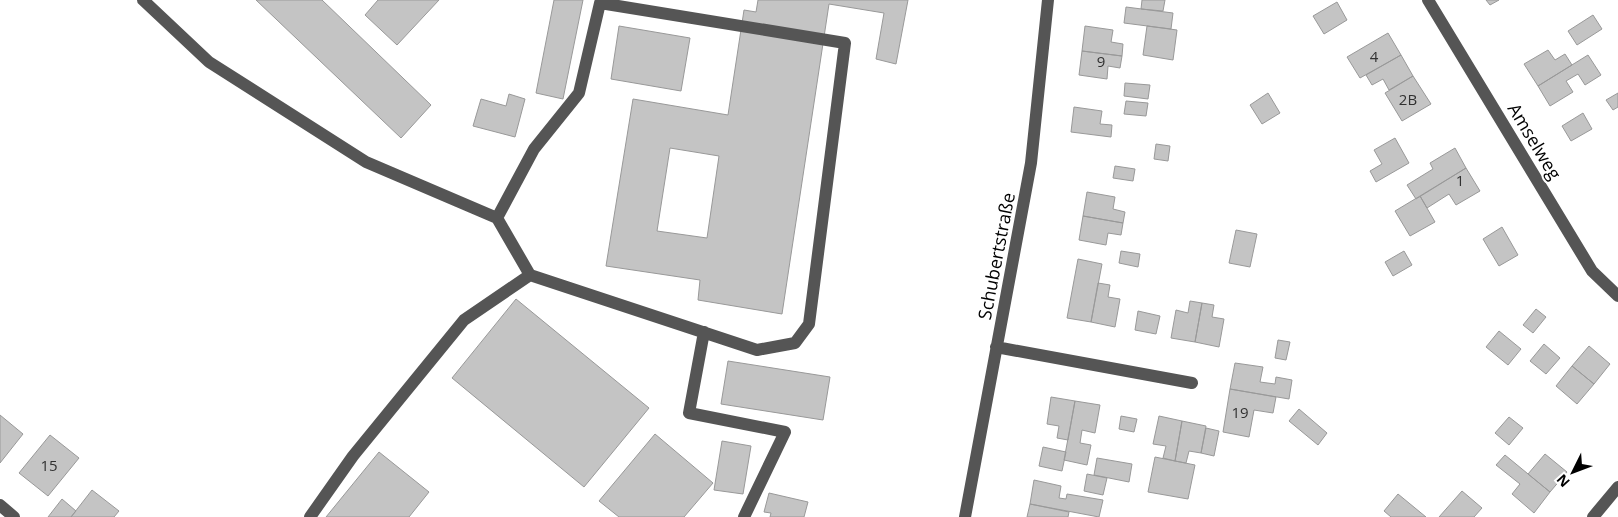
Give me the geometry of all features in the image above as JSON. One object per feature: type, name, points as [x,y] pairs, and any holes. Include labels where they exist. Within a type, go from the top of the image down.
[{"type":"street","points":[[143,0],[209,62],[366,162],[497,218],[530,275],[757,350],[795,343],[809,324],[845,43],[600,3],[579,93],[534,149],[497,218]]},
{"type":"street","name":"Schubertstraße","points":[[965,517],[1031,163],[1048,0]]},
{"type":"street","name":"Amselweg","points":[[1428,0],[1592,271],[1618,296]]},
{"type":"street","points":[[310,517],[353,456],[464,320],[530,275]]},
{"type":"street","points":[[704,332],[689,413],[785,432],[744,517]]},
{"type":"street","points":[[996,348],[1192,383]]},
{"type":"street","points":[[1593,517],[1618,487]]},
{"type":"street","points":[[0,506],[14,517]]},
{"type":"building","points":[[256,0],[322,0],[431,105],[401,138]]},
{"type":"building","points":[[378,0],[439,0],[397,45],[365,15]]},
{"type":"building","points":[[554,0],[583,0],[563,99],[536,93]]},
{"type":"building","points":[[758,0],[908,0],[896,64],[876,59],[884,13],[829,4],[782,314],[698,300],[700,280],[606,266],[633,99],[728,115],[744,10],[756,12]],"holes":[[[670,148],[719,156],[707,238],[657,231]]]},
{"type":"building","points":[[1142,0],[1165,0],[1163,11],[1141,9]]},
{"type":"building","points":[[1486,0],[1499,0],[1490,5]]},
{"type":"building","points":[[1337,2],[1347,20],[1324,34],[1313,16]]},
{"type":"building","points":[[1126,7],[1173,13],[1171,29],[1124,23]]},
{"type":"building","points":[[1593,15],[1602,29],[1577,45],[1568,31]]},
{"type":"building","points":[[619,26],[690,38],[681,91],[611,79]]},
{"type":"building","points":[[1085,26],[1113,30],[1111,42],[1123,44],[1122,56],[1082,51]]},
{"type":"building","points":[[1147,26],[1177,30],[1173,60],[1143,55]]},
{"type":"building","points":[[1388,33],[1401,55],[1360,78],[1347,57]]},
{"type":"building","points":[[1548,50],[1555,60],[1565,54],[1572,65],[1538,86],[1524,64]]},
{"type":"building","points":[[1082,51],[1122,56],[1120,68],[1108,66],[1107,79],[1079,75]]},
{"type":"building","points":[[1401,55],[1413,76],[1389,90],[1383,79],[1372,85],[1366,75]]},
{"type":"building","points":[[1588,55],[1601,75],[1585,85],[1578,74],[1566,81],[1573,92],[1550,106],[1538,86]]},
{"type":"building","points":[[1413,76],[1431,104],[1402,121],[1385,93]]},
{"type":"building","points":[[1125,83],[1150,85],[1148,99],[1124,96]]},
{"type":"building","points":[[1268,93],[1280,113],[1262,124],[1250,105]]},
{"type":"building","points":[[1618,93],[1618,107],[1613,110],[1606,100]]},
{"type":"building","points":[[509,94],[525,99],[515,137],[473,126],[481,99],[506,106]]},
{"type":"building","points":[[1126,101],[1148,103],[1146,116],[1124,114]]},
{"type":"building","points":[[1074,107],[1102,111],[1100,124],[1112,125],[1111,137],[1071,132]]},
{"type":"building","points":[[1583,113],[1592,129],[1571,141],[1562,126]]},
{"type":"building","points":[[1395,138],[1409,163],[1376,182],[1370,171],[1382,164],[1374,150]]},
{"type":"building","points":[[1156,144],[1170,146],[1168,161],[1154,159]]},
{"type":"building","points":[[1455,148],[1466,168],[1416,199],[1407,185],[1433,169],[1430,163]]},
{"type":"building","points":[[1115,166],[1135,169],[1133,181],[1113,178]]},
{"type":"building","points":[[1466,168],[1480,191],[1456,205],[1449,194],[1427,208],[1420,196]]},
{"type":"building","points":[[1087,192],[1115,197],[1113,209],[1125,212],[1123,223],[1083,216]]},
{"type":"building","points":[[1420,196],[1435,222],[1410,236],[1395,211]]},
{"type":"building","points":[[1083,216],[1123,223],[1121,235],[1108,233],[1106,245],[1079,240]]},
{"type":"building","points":[[1502,227],[1518,255],[1499,266],[1483,239]]},
{"type":"building","points":[[1236,230],[1257,234],[1250,267],[1229,263]]},
{"type":"building","points":[[1121,251],[1140,254],[1138,267],[1119,263]]},
{"type":"building","points":[[1404,251],[1412,265],[1393,276],[1385,262]]},
{"type":"building","points":[[1078,259],[1102,264],[1091,322],[1067,318]]},
{"type":"building","points":[[1098,283],[1110,285],[1108,297],[1120,299],[1115,327],[1091,322]]},
{"type":"building","points":[[516,299],[649,408],[584,487],[452,378]]},
{"type":"building","points":[[1190,301],[1202,303],[1195,342],[1171,338],[1176,310],[1188,313]]},
{"type":"building","points":[[1202,303],[1214,305],[1212,317],[1224,319],[1219,347],[1195,342]]},
{"type":"building","points":[[1536,309],[1546,317],[1533,333],[1523,325]]},
{"type":"building","points":[[1138,311],[1160,316],[1156,334],[1135,330]]},
{"type":"building","points":[[1499,331],[1521,349],[1508,365],[1486,347]]},
{"type":"building","points":[[1278,340],[1290,342],[1286,360],[1275,358]]},
{"type":"building","points":[[1544,344],[1560,358],[1546,374],[1530,361]]},
{"type":"building","points":[[1589,346],[1610,364],[1594,384],[1572,366]]},
{"type":"building","points":[[728,361],[830,377],[823,420],[721,404]]},
{"type":"building","points":[[1235,363],[1263,367],[1260,382],[1275,384],[1276,377],[1292,380],[1289,399],[1230,389]]},
{"type":"building","points":[[1572,366],[1594,384],[1577,404],[1556,386]]},
{"type":"building","points":[[1230,389],[1276,397],[1273,413],[1254,410],[1249,437],[1223,432]]},
{"type":"building","points":[[1051,397],[1075,401],[1068,440],[1057,438],[1059,426],[1047,424]]},
{"type":"building","points":[[1075,401],[1100,405],[1095,433],[1082,430],[1080,443],[1091,445],[1087,465],[1064,460]]},
{"type":"building","points":[[1299,409],[1327,433],[1318,445],[1289,421]]},
{"type":"building","points":[[0,415],[23,434],[0,463]]},
{"type":"building","points":[[1121,416],[1137,419],[1134,432],[1119,429]]},
{"type":"building","points":[[1159,416],[1182,421],[1175,461],[1163,458],[1166,446],[1153,444]]},
{"type":"building","points":[[1509,417],[1523,428],[1509,445],[1495,433]]},
{"type":"building","points":[[1182,421],[1206,426],[1201,453],[1189,451],[1186,463],[1175,461]]},
{"type":"building","points":[[1206,428],[1219,431],[1214,456],[1201,453]]},
{"type":"building","points":[[655,434],[713,483],[684,517],[619,517],[599,501]]},
{"type":"building","points":[[50,435],[79,458],[48,496],[19,473]]},
{"type":"building","points":[[722,441],[751,446],[743,494],[714,490]]},
{"type":"building","points":[[1043,447],[1066,452],[1062,471],[1039,466]]},
{"type":"building","points":[[379,452],[429,492],[409,517],[326,517]]},
{"type":"building","points":[[1545,454],[1567,472],[1550,492],[1528,474]]},
{"type":"building","points":[[1505,455],[1550,492],[1534,513],[1512,494],[1520,484],[1496,465]]},
{"type":"building","points":[[1155,457],[1195,465],[1188,499],[1148,492]]},
{"type":"building","points":[[1097,458],[1132,464],[1129,482],[1094,475]]},
{"type":"building","points":[[1087,474],[1107,478],[1103,495],[1084,491]]},
{"type":"building","points":[[1034,480],[1061,486],[1059,498],[1066,499],[1067,494],[1103,500],[1099,517],[1030,504]]},
{"type":"building","points":[[92,490],[119,511],[114,517],[71,517]]},
{"type":"building","points":[[1462,491],[1482,508],[1474,517],[1439,517]]},
{"type":"building","points":[[769,493],[808,502],[804,517],[770,517],[771,513],[764,512]]},
{"type":"building","points":[[1398,494],[1426,517],[1391,517],[1384,511]]},
{"type":"building","points":[[62,499],[76,511],[71,517],[48,517]]},
{"type":"building","points":[[1030,504],[1069,512],[1068,517],[1027,517]]}]
